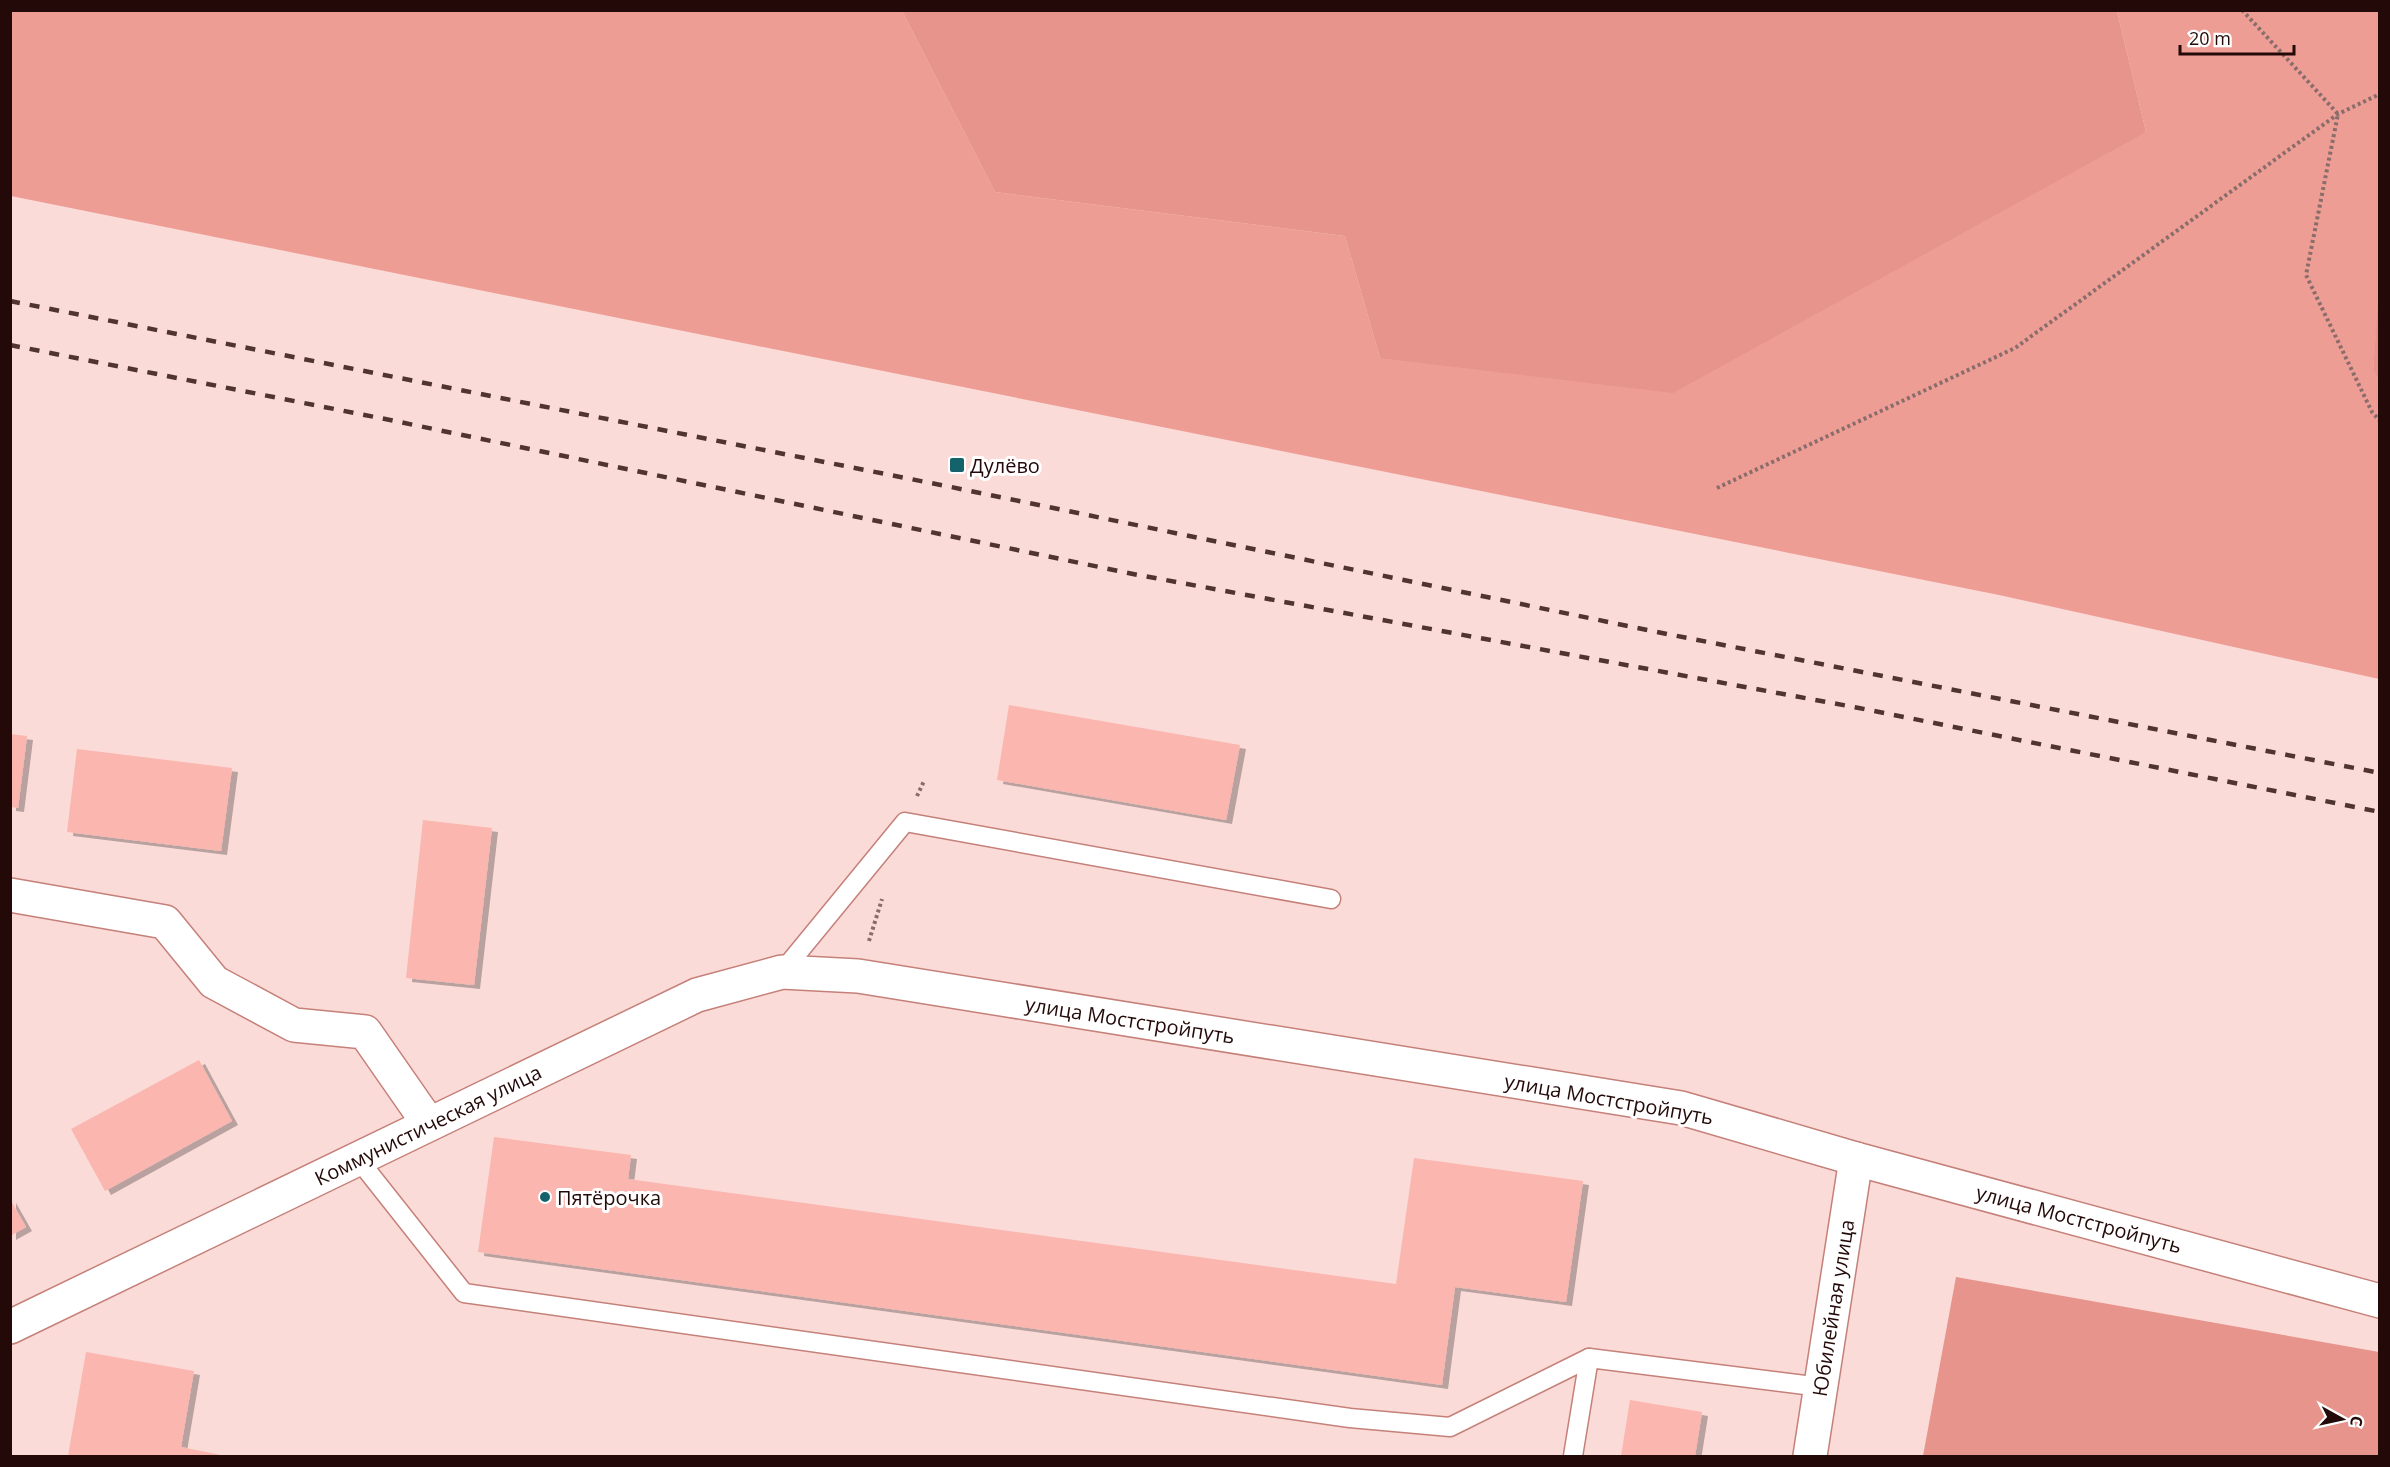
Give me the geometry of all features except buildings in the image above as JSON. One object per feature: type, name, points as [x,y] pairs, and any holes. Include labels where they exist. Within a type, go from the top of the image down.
[{"type":"street","points":[[10,895],[165,922],[214,982],[294,1025],[365,1032],[429,1124]]},
{"type":"street","name":"Коммунистическая улица","points":[[10,1327],[697,995],[782,972],[858,976]]},
{"type":"street","name":"улица Мостстройпуть","points":[[858,976],[1681,1108],[1856,1159],[2379,1301]]},
{"type":"street","name":"Юбилейная улица","points":[[1810,1456],[1856,1159]]},
{"type":"lane","points":[[782,972],[905,822],[1331,899]]},
{"type":"lane","points":[[358,1158],[464,1293],[1350,1419],[1450,1427],[1589,1358],[1821,1387]]},
{"type":"lane","points":[[1573,1456],[1589,1358]]},
{"type":"path","points":[[2242,10],[2338,114]]},
{"type":"path","points":[[1717,488],[2015,348],[2338,114],[2379,94]]},
{"type":"path","points":[[2338,114],[2306,275],[2372,412],[2379,421]]},
{"type":"shaded area","points":[[10,11],[902,11],[995,192],[1345,236],[1380,358],[2146,132],[2117,11],[2379,11],[2380,288],[2373,370],[2380,379],[2379,679],[1999,595],[11,196]]},
{"type":"shaded area","points":[[902,11],[2117,11],[2146,132],[1673,393],[1380,358],[1345,236],[995,192]]},
{"type":"shaded area","points":[[2379,288],[2379,379],[2373,370]]},
{"type":"shaded area","points":[[1956,1277],[2379,1352],[2379,1456],[1923,1456]]},
{"type":"railway","points":[[10,301],[951,487],[1662,633],[2380,773]]},
{"type":"railway","points":[[10,345],[390,420],[1133,574],[1859,708],[2380,812]]},
{"type":"place","name":"Дулёво","points":[[957,465]]},
{"type":"place","name":"Пятёрочка","points":[[545,1197]]}]
